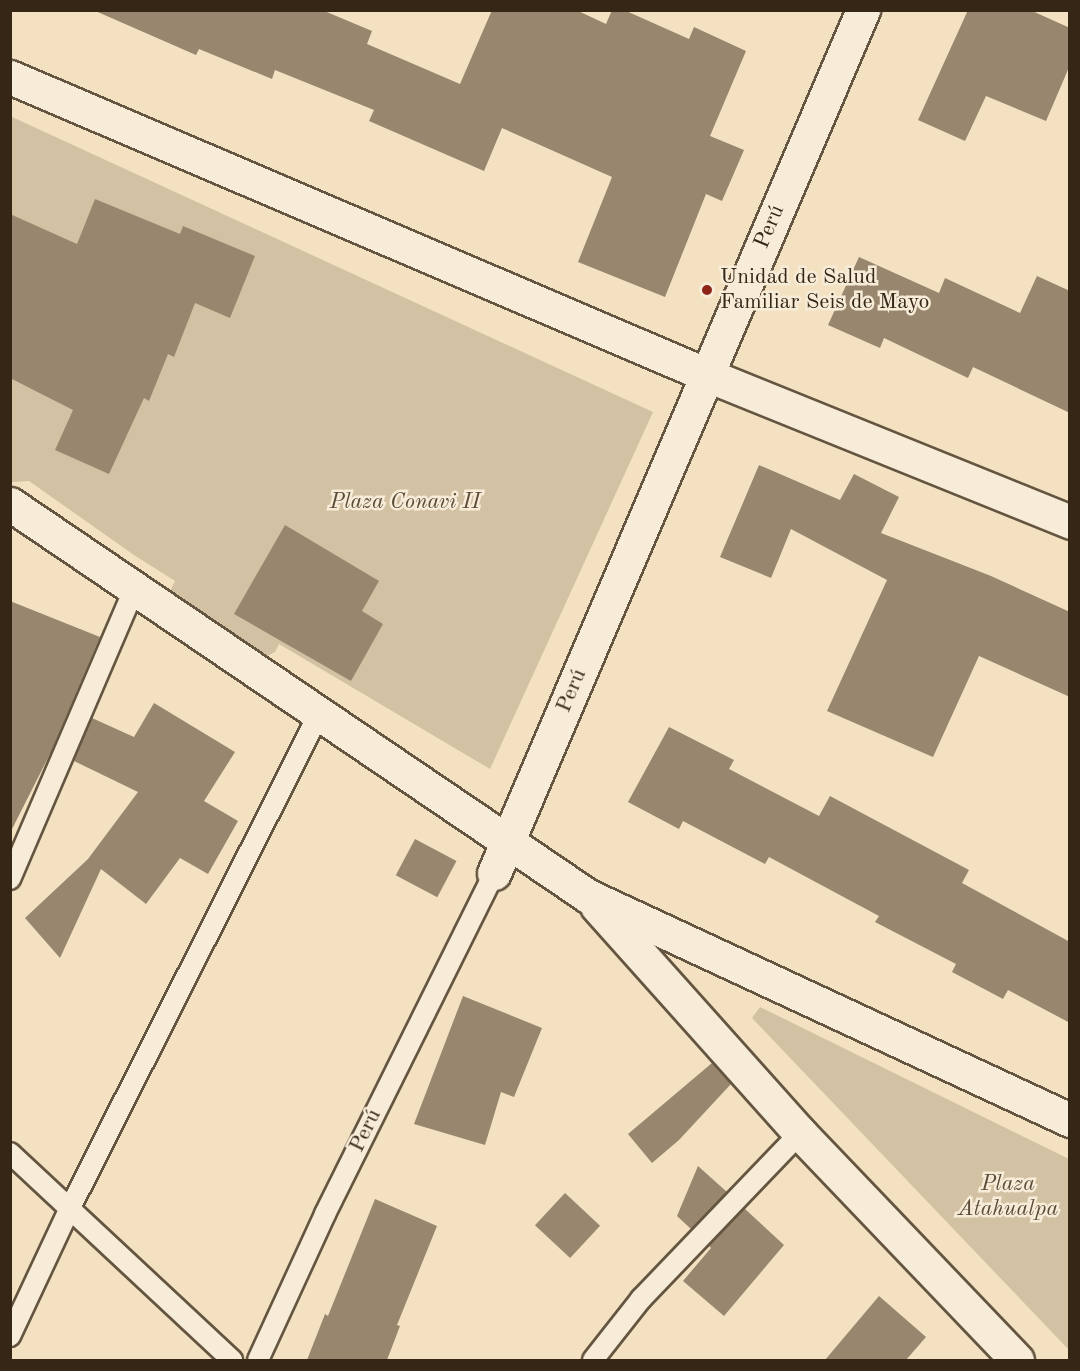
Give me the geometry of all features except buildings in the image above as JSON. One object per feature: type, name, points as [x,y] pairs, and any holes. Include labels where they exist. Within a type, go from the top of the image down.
[{"type":"street","name":"Perú","points":[[494,873],[863,10]]},
{"type":"street","points":[[10,77],[707,375],[1070,522]]},
{"type":"street","points":[[10,504],[588,896],[1070,1120]]},
{"type":"street","points":[[588,896],[800,1133],[1017,1360]]},
{"type":"lane","points":[[10,879],[135,587]]},
{"type":"lane","points":[[10,1336],[69,1208],[319,714]]},
{"type":"lane","name":"Perú","points":[[258,1360],[325,1214],[494,873]]},
{"type":"lane","points":[[593,1360],[641,1299],[800,1133]]},
{"type":"lane","points":[[10,1153],[232,1360]]},
{"type":"green space","name":"Plaza Conavi II","points":[[10,116],[653,412],[490,769],[279,644],[275,652],[256,662],[168,595],[175,581],[29,481],[12,482]]},
{"type":"green space","name":"Plaza Atahualpa","points":[[760,1007],[1069,1159],[1069,1350],[752,1018]]},
{"type":"place","name":"Unidad de Salud Familiar Seis de Mayo","points":[[707,290]]}]
